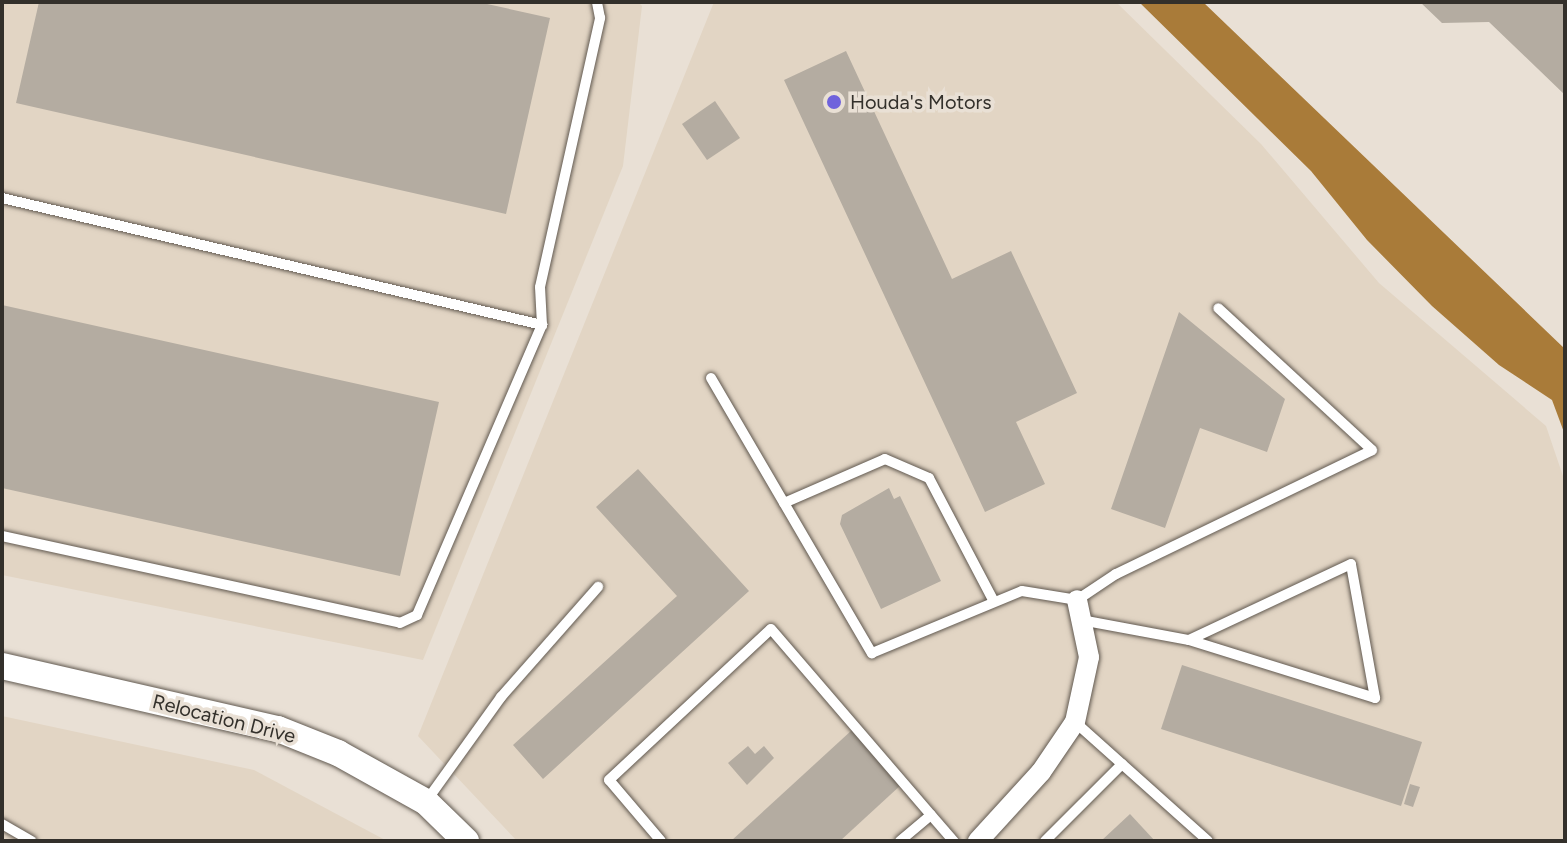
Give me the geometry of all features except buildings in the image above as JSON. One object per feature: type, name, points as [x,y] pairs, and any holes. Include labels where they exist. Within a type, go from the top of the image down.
[{"type":"street","points":[[978,841],[1041,772],[1075,722],[1088,668],[1079,610]]},
{"type":"street","name":"Relocation Drive","points":[[2,666],[278,729],[338,753],[426,802],[466,841]]},
{"type":"lane","points":[[2,536],[400,623],[425,606],[542,325],[540,287],[600,18],[597,2]]},
{"type":"lane","points":[[2,198],[542,325]]},
{"type":"lane","points":[[1079,610],[1116,574],[1372,450],[1218,308]]},
{"type":"lane","points":[[711,378],[872,653],[993,600],[1022,591],[1375,698],[1351,564],[1189,640]]},
{"type":"lane","points":[[784,503],[885,459],[929,478],[993,600]]},
{"type":"lane","points":[[426,802],[501,697],[598,587]]},
{"type":"lane","points":[[661,841],[609,780],[771,629],[954,841]]},
{"type":"lane","points":[[1075,722],[1208,841]]},
{"type":"lane","points":[[1045,841],[1122,764]]},
{"type":"lane","points":[[900,841],[931,815]]},
{"type":"lane","points":[[2,824],[31,841]]},
{"type":"shaded area","points":[[2,2],[638,2],[642,6],[623,166],[423,660],[2,575]]},
{"type":"shaded area","points":[[714,2],[1116,2],[1261,144],[1379,283],[1546,426],[1565,482],[1565,841],[517,841],[418,736]]},
{"type":"shaded area","points":[[1139,2],[1203,2],[1565,349],[1565,435],[1552,400],[1499,365],[1432,306],[1367,240],[1311,171]]},
{"type":"shaded area","points":[[2,716],[254,770],[387,841],[2,841]]},
{"type":"place","name":"Houda's Motors","points":[[834,102]]}]
